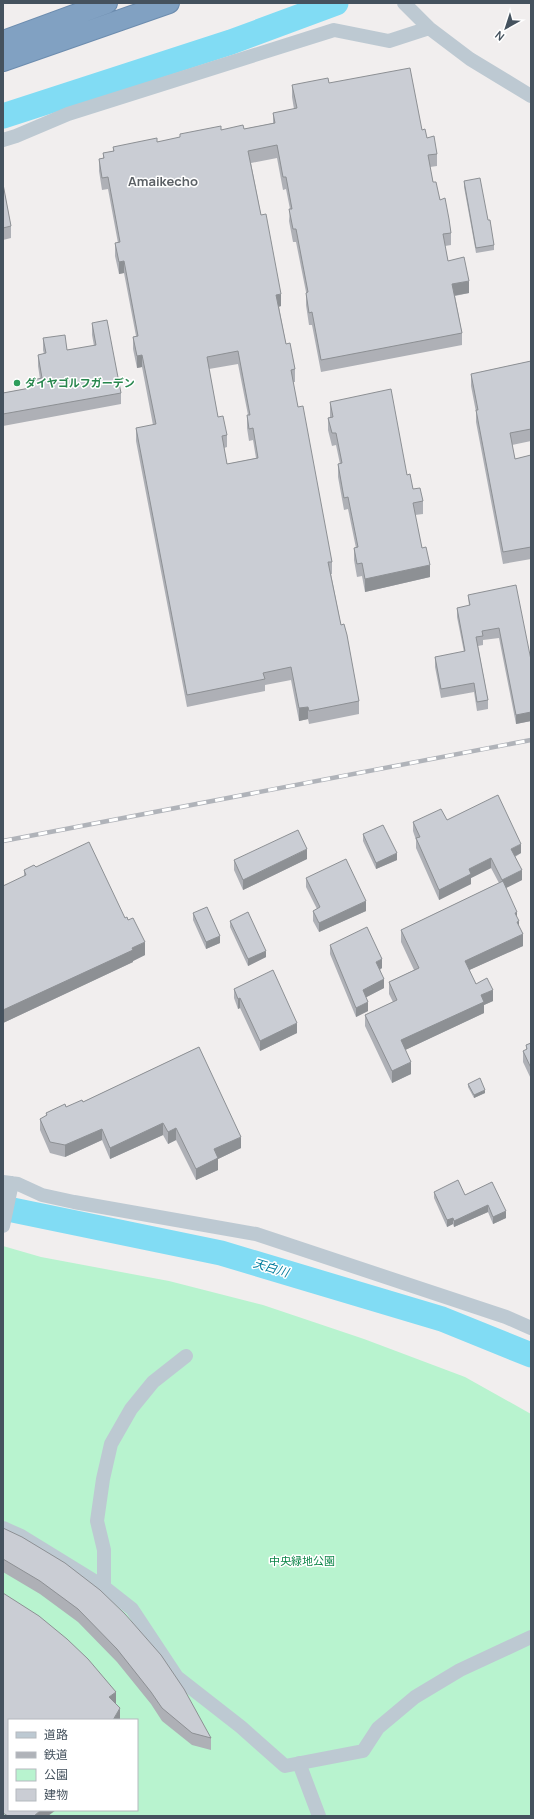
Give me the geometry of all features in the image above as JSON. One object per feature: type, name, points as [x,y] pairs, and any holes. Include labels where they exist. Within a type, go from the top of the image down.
[{"type":"highway","points":[[3,61],[107,3]]},
{"type":"highway","points":[[3,41],[50,34],[170,3]]},
{"type":"street","points":[[404,3],[429,28],[470,59],[531,96]]},
{"type":"street","points":[[3,140],[76,111],[334,30],[389,41],[429,28]]},
{"type":"street","points":[[3,1226],[9,1185],[18,1184],[42,1195],[74,1202],[256,1234],[506,1317],[531,1328]]},
{"type":"street","points":[[104,1587],[104,1550],[97,1521],[103,1479],[111,1444],[131,1410],[153,1382],[186,1356]]},
{"type":"street","points":[[3,1528],[21,1536],[104,1587],[132,1609],[177,1678],[241,1727],[285,1766],[363,1752],[378,1728],[415,1697],[460,1670],[531,1637]]},
{"type":"street","points":[[299,1763],[318,1816]]},
{"type":"green space","name":"中央緑地公園","points":[[3,1246],[41,1257],[169,1281],[263,1305],[364,1339],[465,1377],[531,1414],[531,1816],[3,1816]]},
{"type":"building","points":[[410,68],[422,130],[425,129],[427,138],[434,136],[437,154],[428,155],[433,182],[436,182],[440,200],[445,198],[449,219],[451,233],[443,234],[448,261],[464,257],[469,281],[452,284],[462,333],[321,360],[312,312],[309,313],[306,293],[308,292],[296,229],[293,229],[289,209],[292,209],[286,177],[283,177],[277,145],[248,151],[261,215],[266,214],[281,294],[276,295],[286,344],[290,343],[295,369],[291,370],[298,407],[303,406],[332,562],[328,562],[341,625],[344,624],[347,635],[359,701],[309,711],[308,707],[299,708],[291,667],[263,673],[265,679],[187,695],[136,428],[156,424],[142,355],[137,356],[133,337],[138,336],[124,261],[119,262],[115,243],[120,242],[108,177],[102,178],[99,159],[104,158],[103,153],[114,151],[113,147],[157,138],[157,142],[180,137],[180,134],[221,126],[221,130],[243,125],[244,129],[275,123],[273,113],[297,108],[292,85],[328,78],[329,83]],"holes":[[[238,351],[250,415],[247,415],[249,429],[253,428],[258,458],[227,464],[222,436],[227,435],[223,416],[218,417],[207,357]]]},
{"type":"building","points":[[480,178],[494,245],[476,248],[464,181]]},
{"type":"building","points":[[3,184],[11,226],[3,228]]},
{"type":"building","points":[[107,320],[121,393],[3,414],[3,393],[30,388],[29,381],[42,378],[38,355],[46,353],[43,338],[65,335],[67,350],[96,345],[92,323]]},
{"type":"building","points":[[531,361],[531,429],[510,433],[515,459],[531,455],[531,547],[503,552],[476,410],[478,410],[471,374]]},
{"type":"building","points":[[391,389],[407,475],[410,474],[413,489],[420,488],[423,501],[413,503],[422,548],[426,547],[430,565],[365,579],[362,563],[357,564],[354,548],[358,547],[348,497],[344,498],[338,464],[342,463],[336,433],[332,433],[328,418],[333,417],[330,402]]},
{"type":"building","points":[[516,585],[531,660],[531,712],[516,715],[499,628],[482,631],[483,636],[476,637],[488,700],[477,702],[474,683],[441,689],[435,657],[465,651],[457,608],[470,605],[468,595]]},
{"type":"building","points":[[498,795],[521,844],[511,849],[522,870],[502,880],[491,858],[469,869],[471,874],[439,890],[416,838],[420,837],[413,822],[441,809],[447,820]]},
{"type":"building","points":[[383,825],[397,853],[376,863],[363,834]]},
{"type":"building","points":[[298,830],[307,849],[243,880],[234,860]]},
{"type":"building","points":[[89,842],[125,918],[127,917],[128,920],[133,918],[145,942],[132,948],[133,950],[3,1010],[3,886],[26,875],[24,870],[34,865],[36,867]]},
{"type":"building","points":[[346,859],[366,901],[319,923],[313,911],[320,907],[306,878]]},
{"type":"building","points":[[503,881],[517,912],[515,913],[519,921],[517,922],[523,934],[465,961],[476,984],[487,978],[493,990],[481,995],[484,1002],[401,1040],[411,1062],[392,1071],[365,1015],[397,1000],[389,982],[419,968],[401,930]]},
{"type":"building","points":[[207,907],[220,936],[206,942],[193,913]]},
{"type":"building","points":[[248,912],[266,951],[248,959],[230,921]]},
{"type":"building","points":[[367,927],[382,959],[376,962],[384,979],[363,990],[368,1002],[356,1008],[330,945]]},
{"type":"building","points":[[273,970],[297,1023],[260,1041],[240,998],[238,999],[234,989]]},
{"type":"building","points":[[531,1043],[531,1068],[523,1051],[527,1049],[526,1045]]},
{"type":"building","points":[[199,1047],[241,1137],[214,1149],[218,1158],[196,1169],[176,1128],[168,1132],[163,1123],[110,1148],[102,1129],[65,1145],[50,1142],[40,1119],[47,1115],[46,1113],[65,1104],[66,1107],[82,1100],[83,1102]]},
{"type":"building","points":[[480,1078],[485,1090],[474,1095],[468,1084]]},
{"type":"building","points":[[458,1180],[465,1195],[492,1182],[506,1211],[493,1217],[488,1205],[454,1221],[453,1218],[447,1220],[434,1192]]},
{"type":"building","points":[[3,1528],[22,1537],[65,1563],[100,1590],[125,1614],[161,1655],[184,1689],[211,1738],[192,1733],[162,1708],[117,1649],[78,1609],[40,1581],[3,1559]]},
{"type":"building","points":[[3,1593],[39,1616],[88,1659],[116,1692],[109,1697],[120,1708],[114,1719],[8,1719],[8,1811],[40,1811],[34,1816],[8,1816],[3,1813]]},
{"type":"waterway","points":[[3,116],[231,42],[336,3]]},
{"type":"waterway","name":"天白川","points":[[3,1208],[221,1253],[442,1319],[531,1355]]},
{"type":"railway","points":[[3,841],[531,740]]},
{"type":"place","name":"ダイヤゴルフガーデン","points":[[17,383]]},
{"type":"district","name":"Amaikecho","points":[[163,181]]}]
